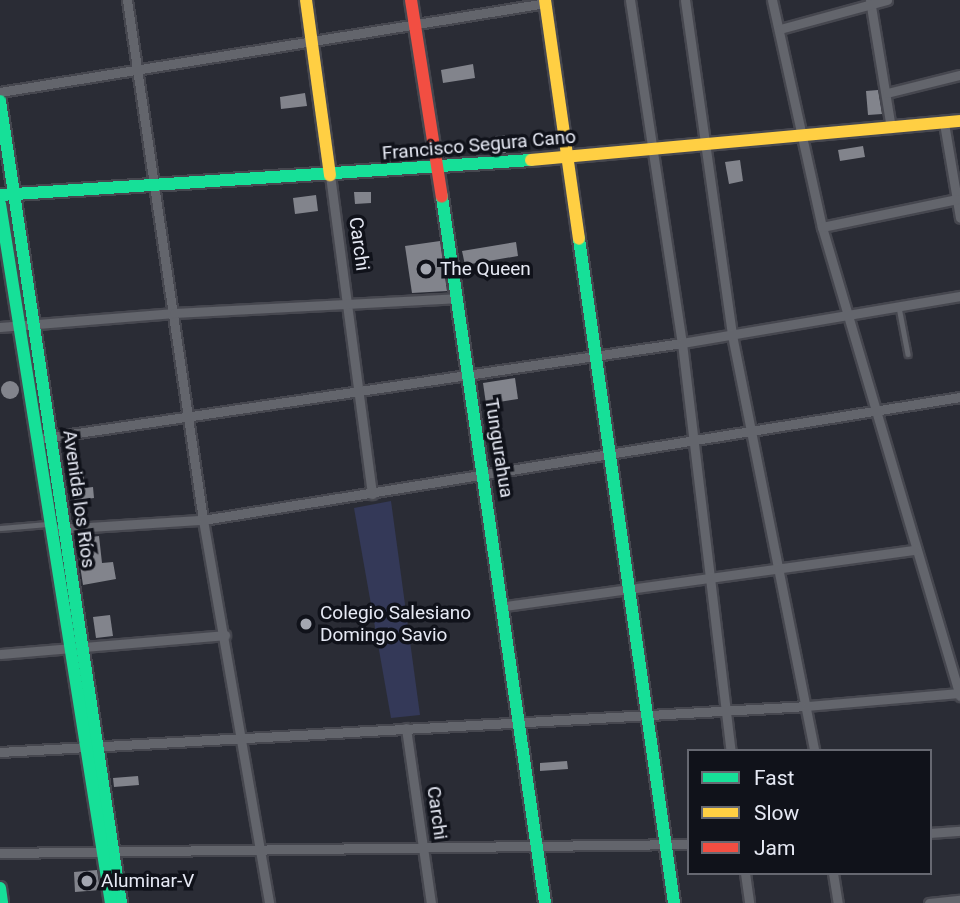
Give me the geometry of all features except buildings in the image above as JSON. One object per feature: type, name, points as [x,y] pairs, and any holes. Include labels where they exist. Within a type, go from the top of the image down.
[{"type":"main road","name":"Carchi","points":[[306,0],[330,175]]},
{"type":"main road","name":"Tungurahua","points":[[411,0],[505,606],[545,903]]},
{"type":"main road","points":[[546,1],[674,903]]},
{"type":"main road","name":"Avenida los Ríos","points":[[0,100],[6,195],[25,325]]},
{"type":"main road","name":"Francisco Segura Cano","points":[[6,195],[438,169],[960,121]]},
{"type":"main road","name":"Avenida los Ríos","points":[[0,204],[45,438],[88,747],[107,852],[121,903]]},
{"type":"main road","name":"Avenida los Ríos","points":[[107,852],[111,903]]},
{"type":"main road","points":[[0,888],[2,903]]},
{"type":"street","points":[[127,0],[203,520],[225,635],[269,903]]},
{"type":"street","points":[[630,0],[682,343],[690,442],[731,749]]},
{"type":"street","points":[[685,0],[732,335],[754,431],[814,749]]},
{"type":"street","points":[[0,752],[519,720],[807,706],[960,694],[873,411],[822,228],[799,136],[780,29],[772,0]]},
{"type":"street","points":[[780,29],[887,0]]},
{"type":"street","points":[[0,92],[546,1]]},
{"type":"street","points":[[871,3],[891,128]]},
{"type":"street","points":[[887,93],[960,75]]},
{"type":"street","points":[[944,123],[960,218]]},
{"type":"street","name":"Carchi","points":[[330,175],[372,494]]},
{"type":"street","points":[[822,228],[957,199]]},
{"type":"street","points":[[45,438],[682,343],[960,296]]},
{"type":"street","points":[[0,327],[174,313],[456,298]]},
{"type":"street","points":[[57,526],[203,520],[960,397]]},
{"type":"street","points":[[505,606],[916,550]]},
{"type":"street","points":[[0,654],[225,635]]},
{"type":"street","name":"Carchi","points":[[406,728],[431,903]]},
{"type":"street","points":[[932,833],[960,831]]},
{"type":"street","points":[[0,853],[687,844]]},
{"type":"street","points":[[745,875],[749,903]]},
{"type":"street","points":[[834,875],[838,903]]},
{"type":"street","points":[[929,903],[960,901]]},
{"type":"lane","points":[[899,306],[908,354]]},
{"type":"lane","points":[[0,528],[57,526]]},
{"type":"shaded area","points":[[391,501],[420,715],[391,718],[354,508]]},
{"type":"traffic: fast","points":[[0,101],[121,903]]},
{"type":"traffic: fast","points":[[0,195],[531,160]]},
{"type":"traffic: fast","points":[[442,197],[545,903]]},
{"type":"traffic: fast","points":[[0,204],[111,903]]},
{"type":"traffic: fast","points":[[579,239],[674,903]]},
{"type":"traffic: fast","points":[[0,888],[2,903]]},
{"type":"traffic: slow","points":[[306,0],[330,175]]},
{"type":"traffic: slow","points":[[545,0],[579,239]]},
{"type":"traffic: slow","points":[[531,160],[960,121]]},
{"type":"traffic: jam","points":[[411,0],[442,197]]},
{"type":"place","name":"The Queen","points":[[426,269]]},
{"type":"place","name":"Colegio Salesiano Domingo Savio","points":[[306,624]]},
{"type":"place","name":"Aluminar-V","points":[[87,881]]}]
